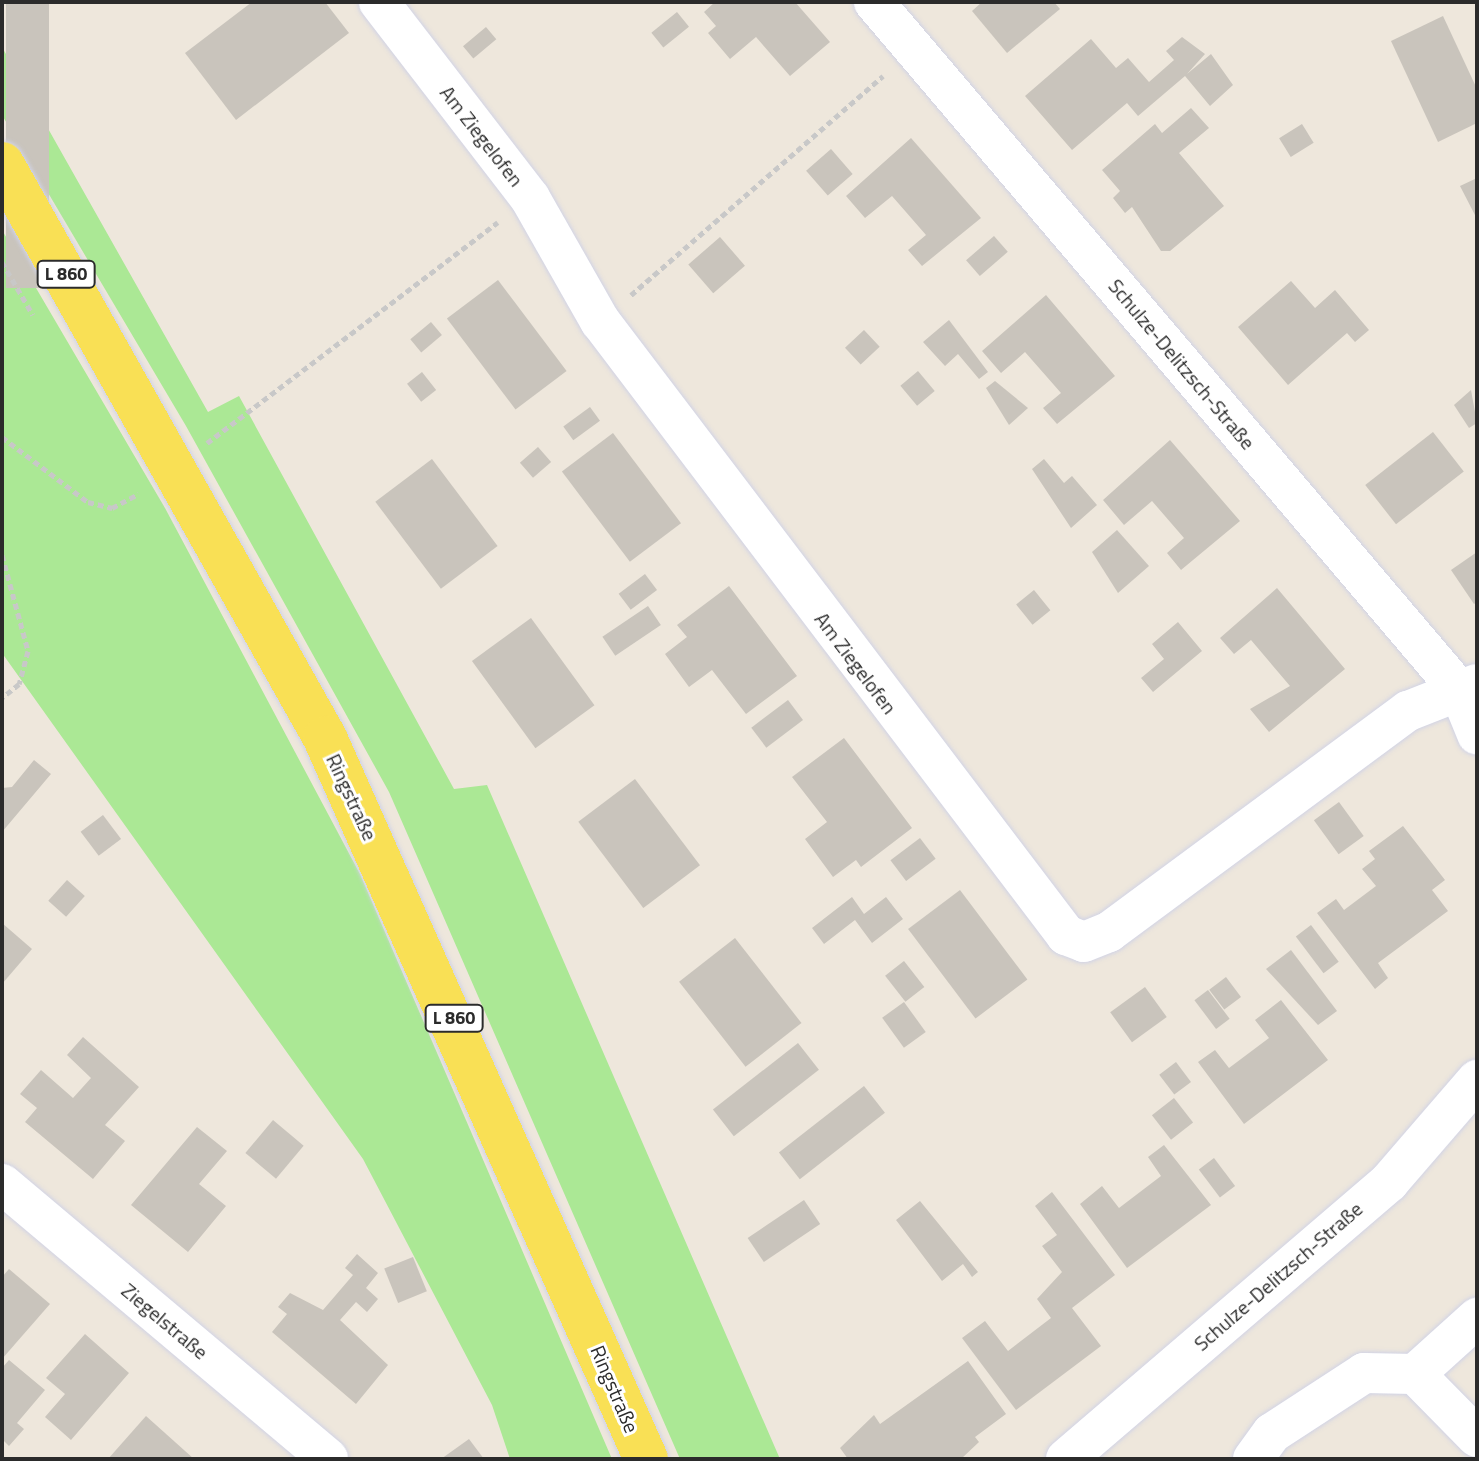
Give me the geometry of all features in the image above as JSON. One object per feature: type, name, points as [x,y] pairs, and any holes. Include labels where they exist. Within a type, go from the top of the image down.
[{"type":"main road","name":"Ringstraße","points":[[2,164],[177,466],[325,738],[646,1459]]},
{"type":"street","name":"Am Ziegelofen","points":[[379,2],[530,198],[600,321],[1066,935],[1084,942],[1109,932],[1408,711],[1468,687]]},
{"type":"street","name":"Schulze-Delitzsch-Straße","points":[[874,2],[1468,687],[1477,734]]},
{"type":"street","name":"Schulze-Delitzsch-Straße","points":[[1066,1459],[1389,1182],[1477,1080]]},
{"type":"street","name":"Ziegelstraße","points":[[2,1184],[328,1459]]},
{"type":"street","points":[[1415,1374],[1477,1318]]},
{"type":"street","points":[[1253,1459],[1272,1433],[1364,1373],[1415,1374],[1438,1390],[1477,1437]]},
{"type":"path","points":[[600,321],[915,50]]},
{"type":"path","points":[[2,437],[88,502],[112,508],[177,466],[530,198]]},
{"type":"path","points":[[2,555],[28,651],[19,684],[2,698]]},
{"type":"green space","points":[[2,47],[208,412],[239,396],[454,789],[487,785],[780,1459],[680,1459],[389,792],[186,426],[2,115]]},
{"type":"green space","points":[[2,230],[165,508],[360,874],[612,1459],[510,1459],[492,1405],[363,1159],[2,653]]},
{"type":"building","points":[[6,2],[49,2],[49,288],[6,288]]},
{"type":"building","points":[[252,2],[325,2],[349,33],[236,120],[185,53]]},
{"type":"building","points":[[715,2],[795,2],[830,42],[790,76],[756,37],[730,59],[708,33],[716,26],[704,12]]},
{"type":"building","points":[[982,2],[1054,2],[1060,9],[1007,53],[972,11]]},
{"type":"building","points":[[677,12],[689,27],[663,48],[651,33]]},
{"type":"building","points":[[1443,16],[1477,89],[1477,123],[1438,142],[1391,41]]},
{"type":"building","points":[[486,27],[496,39],[473,59],[463,46]]},
{"type":"building","points":[[1182,37],[1205,54],[1187,74],[1211,54],[1233,85],[1210,106],[1185,76],[1138,116],[1127,103],[1072,150],[1025,96],[1091,39],[1116,68],[1128,58],[1149,82],[1174,60],[1166,51]]},
{"type":"building","points":[[1191,108],[1209,128],[1179,153],[1224,206],[1170,251],[1161,251],[1132,207],[1125,213],[1113,198],[1120,191],[1102,170],[1155,124],[1162,133]]},
{"type":"building","points":[[1302,124],[1314,143],[1291,157],[1279,138]]},
{"type":"building","points":[[911,138],[981,218],[922,266],[908,250],[926,235],[892,196],[865,218],[846,196]]},
{"type":"building","points":[[831,149],[853,174],[828,196],[806,171]]},
{"type":"building","points":[[1477,178],[1477,219],[1460,186]]},
{"type":"building","points":[[994,236],[1008,252],[980,276],[966,260]]},
{"type":"building","points":[[720,237],[745,266],[713,293],[688,265]]},
{"type":"building","points":[[498,280],[567,371],[515,410],[447,319]]},
{"type":"building","points":[[1291,281],[1315,308],[1335,290],[1369,330],[1355,342],[1347,333],[1288,385],[1238,327]]},
{"type":"building","points":[[1046,295],[1115,376],[1057,424],[1043,408],[1061,393],[1025,352],[1001,373],[982,351]]},
{"type":"building","points":[[949,320],[988,372],[979,379],[958,354],[945,366],[923,342]]},
{"type":"building","points":[[431,322],[442,335],[421,352],[410,339]]},
{"type":"building","points":[[864,330],[880,347],[861,365],[845,348]]},
{"type":"building","points":[[918,371],[935,391],[917,406],[900,386]]},
{"type":"building","points":[[422,372],[436,390],[421,402],[407,384]]},
{"type":"building","points":[[995,381],[1028,408],[1009,425],[986,388]]},
{"type":"building","points":[[1471,390],[1477,423],[1469,428],[1454,405]]},
{"type":"building","points":[[590,407],[600,421],[573,440],[563,426]]},
{"type":"building","points":[[1433,432],[1464,471],[1396,524],[1365,485]]},
{"type":"building","points":[[613,433],[681,523],[630,562],[562,472]]},
{"type":"building","points":[[1170,440],[1240,521],[1181,570],[1167,553],[1184,538],[1152,501],[1124,525],[1103,500]]},
{"type":"building","points":[[538,447],[551,462],[533,478],[520,463]]},
{"type":"building","points":[[432,459],[498,546],[441,589],[375,502]]},
{"type":"building","points":[[1044,459],[1064,483],[1072,476],[1097,505],[1071,528],[1032,469]]},
{"type":"building","points":[[1117,530],[1149,566],[1118,593],[1092,552]]},
{"type":"building","points":[[1477,552],[1477,602],[1474,604],[1451,570]]},
{"type":"building","points":[[645,574],[657,590],[631,610],[619,594]]},
{"type":"building","points":[[729,586],[797,676],[746,714],[712,670],[689,687],[665,654],[687,637],[677,625]]},
{"type":"building","points":[[1277,588],[1345,669],[1269,732],[1250,709],[1290,686],[1251,640],[1234,654],[1220,638]]},
{"type":"building","points":[[1034,590],[1050,610],[1032,625],[1016,604]]},
{"type":"building","points":[[648,606],[661,625],[615,656],[602,637]]},
{"type":"building","points":[[531,618],[594,705],[535,748],[472,661]]},
{"type":"building","points":[[1178,622],[1202,651],[1153,692],[1141,678],[1164,659],[1152,644]]},
{"type":"building","points":[[788,700],[803,720],[766,748],[751,728]]},
{"type":"building","points":[[844,738],[912,828],[861,867],[856,860],[833,877],[805,839],[827,822],[792,777]]},
{"type":"building","points":[[34,760],[51,774],[2,832],[2,788],[12,787]]},
{"type":"building","points":[[635,779],[700,865],[643,908],[578,822]]},
{"type":"building","points":[[1339,802],[1364,836],[1339,854],[1314,820]]},
{"type":"building","points":[[103,815],[121,839],[99,856],[81,832]]},
{"type":"building","points":[[1403,826],[1445,880],[1432,890],[1448,911],[1378,963],[1388,978],[1375,989],[1317,913],[1336,899],[1344,910],[1376,886],[1362,869],[1375,859],[1369,851]]},
{"type":"building","points":[[920,838],[936,859],[906,881],[890,860]]},
{"type":"building","points":[[67,880],[85,896],[66,917],[48,901]]},
{"type":"building","points":[[960,890],[1027,979],[975,1019],[908,929]]},
{"type":"building","points":[[852,897],[864,914],[886,897],[903,919],[872,943],[855,920],[824,944],[812,928]]},
{"type":"building","points":[[2,923],[32,949],[2,984]]},
{"type":"building","points":[[1311,925],[1339,962],[1324,973],[1296,936]]},
{"type":"building","points":[[735,938],[801,1023],[746,1067],[679,982]]},
{"type":"building","points":[[1291,950],[1337,1011],[1318,1025],[1266,969]]},
{"type":"building","points":[[904,961],[924,987],[905,1002],[885,976]]},
{"type":"building","points":[[1226,977],[1241,997],[1224,1010],[1209,990]]},
{"type":"building","points":[[1145,987],[1167,1017],[1132,1042],[1110,1012]]},
{"type":"building","points":[[1208,990],[1230,1019],[1216,1029],[1194,1000]]},
{"type":"building","points":[[1281,1000],[1328,1060],[1244,1124],[1198,1062],[1215,1050],[1229,1068],[1269,1038],[1255,1020]]},
{"type":"building","points":[[904,1002],[926,1032],[904,1048],[882,1018]]},
{"type":"building","points":[[83,1037],[139,1087],[105,1125],[125,1141],[93,1179],[25,1122],[37,1108],[20,1094],[41,1070],[73,1098],[91,1078],[67,1055]]},
{"type":"building","points":[[798,1043],[819,1070],[734,1136],[713,1109]]},
{"type":"building","points":[[1176,1062],[1191,1082],[1174,1095],[1159,1075]]},
{"type":"building","points":[[864,1086],[885,1113],[800,1179],[779,1152]]},
{"type":"building","points":[[1174,1098],[1193,1122],[1171,1140],[1152,1115]]},
{"type":"building","points":[[273,1120],[304,1146],[276,1179],[245,1153]]},
{"type":"building","points":[[197,1127],[227,1151],[199,1184],[226,1206],[188,1252],[131,1205]]},
{"type":"building","points":[[1164,1145],[1211,1205],[1127,1268],[1080,1204],[1102,1186],[1119,1208],[1161,1176],[1148,1157]]},
{"type":"building","points":[[1214,1158],[1235,1186],[1220,1197],[1199,1169]]},
{"type":"building","points":[[1052,1192],[1115,1275],[1072,1308],[1101,1346],[1016,1410],[962,1338],[985,1321],[1008,1351],[1051,1318],[1037,1299],[1062,1272],[1042,1246],[1057,1235],[1035,1206]]},
{"type":"building","points":[[804,1200],[820,1224],[764,1262],[748,1238]]},
{"type":"building","points":[[920,1201],[978,1272],[972,1277],[963,1264],[942,1281],[896,1220]]},
{"type":"building","points":[[357,1254],[378,1273],[366,1288],[378,1299],[367,1312],[356,1302],[340,1320],[388,1365],[356,1404],[272,1332],[287,1314],[278,1307],[290,1293],[323,1310],[353,1275],[345,1268]]},
{"type":"building","points":[[413,1257],[427,1291],[398,1303],[384,1269]]},
{"type":"building","points":[[9,1269],[50,1304],[2,1359],[2,1277]]},
{"type":"building","points":[[85,1334],[129,1373],[71,1440],[45,1417],[65,1394],[46,1378]]},
{"type":"building","points":[[9,1360],[45,1390],[17,1423],[24,1429],[9,1446],[2,1439],[2,1368]]},
{"type":"building","points":[[968,1361],[1006,1414],[975,1437],[979,1442],[961,1459],[848,1459],[840,1448],[874,1415],[880,1424]]},
{"type":"building","points":[[146,1416],[194,1459],[108,1459]]},
{"type":"building","points":[[469,1439],[484,1459],[441,1459]]}]
